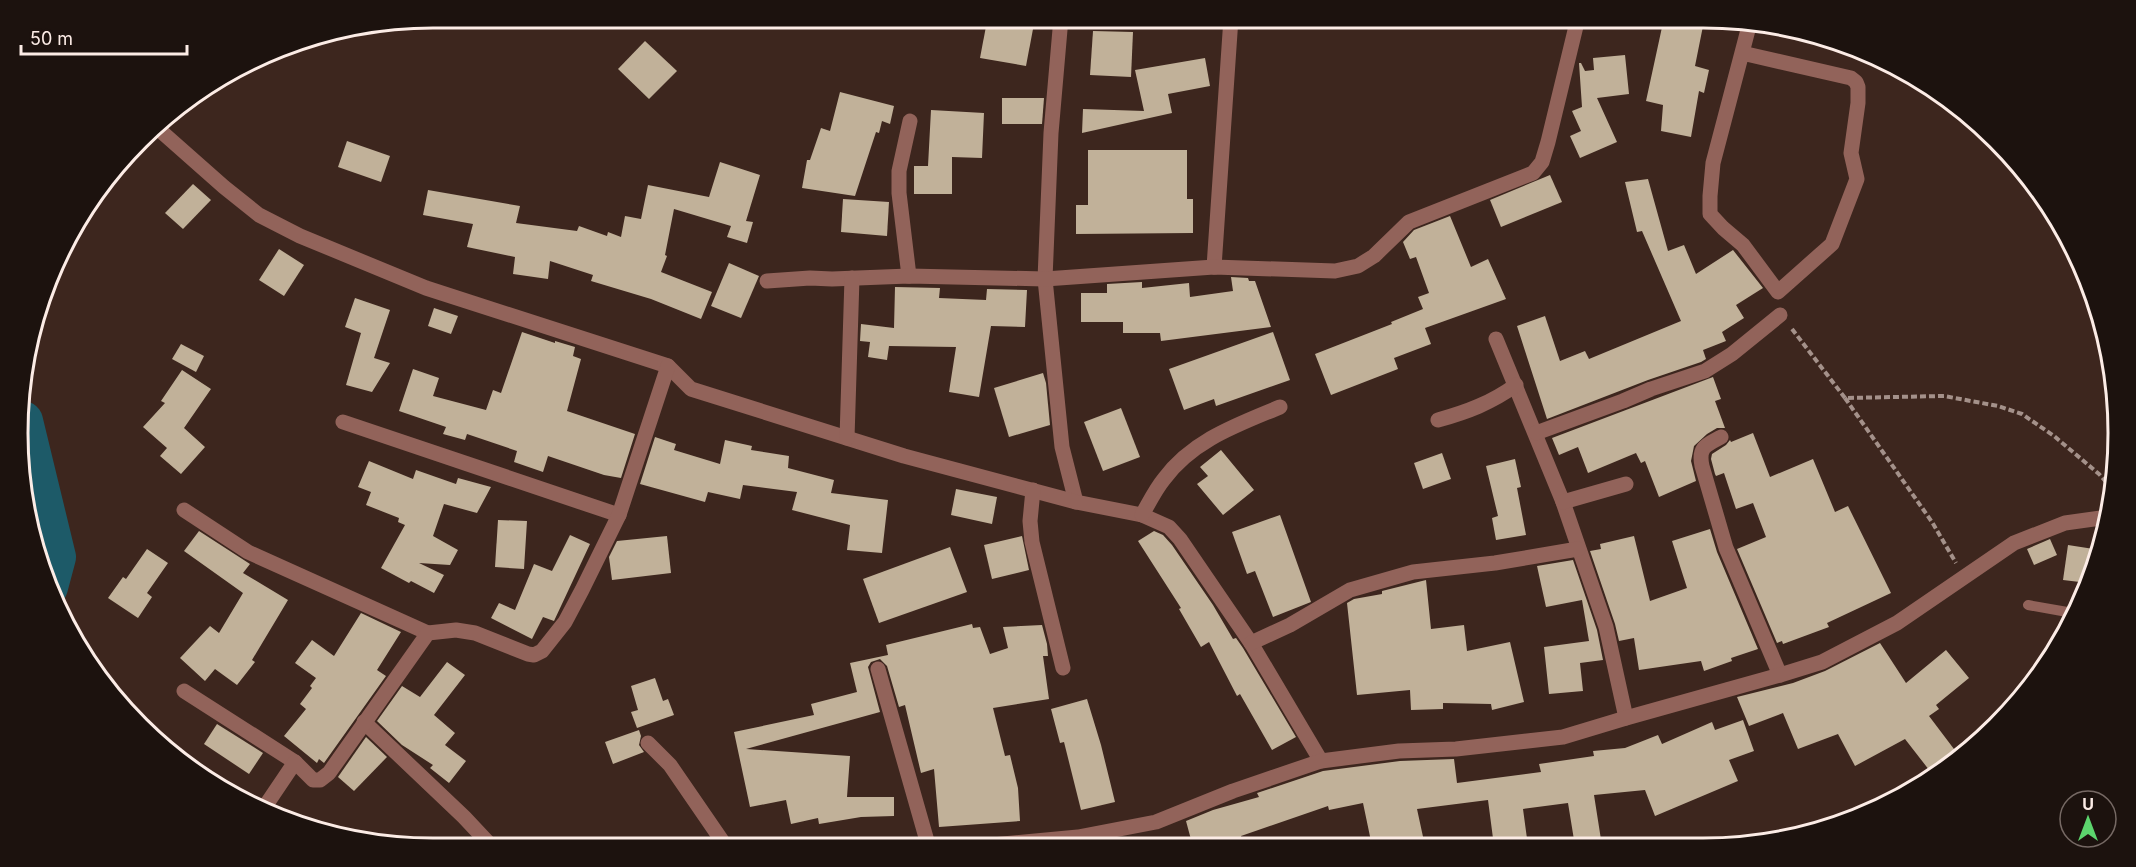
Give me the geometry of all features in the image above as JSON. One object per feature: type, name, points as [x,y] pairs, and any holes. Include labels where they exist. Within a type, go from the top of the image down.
[{"type":"street","points":[[1059,28],[1051,133],[1045,279],[1062,447],[1076,502]]},
{"type":"street","points":[[1214,267],[1230,28]]},
{"type":"street","points":[[767,281],[909,276],[1045,279],[1214,267],[1335,271],[1358,266],[1374,256],[1409,222],[1533,173],[1542,162],[1548,142],[1576,28]]},
{"type":"street","points":[[1742,53],[1851,78],[1858,87],[1851,153],[1857,180],[1837,233],[1832,244],[1778,292],[1743,244],[1710,214],[1713,163],[1748,31]]},
{"type":"street","points":[[909,276],[899,193],[899,171],[910,121]]},
{"type":"street","points":[[162,132],[259,215],[300,236],[426,288],[668,366],[691,389],[847,438],[1033,490],[1076,502],[1142,515],[1169,527],[1180,539],[1251,643],[1321,761]]},
{"type":"street","points":[[847,438],[852,278]]},
{"type":"street","points":[[1536,433],[1705,371],[1748,342],[1780,315]]},
{"type":"street","points":[[1496,339],[1563,502],[1606,627],[1626,717]]},
{"type":"street","points":[[184,510],[248,552],[428,633],[456,630],[476,633],[528,654],[538,653],[565,622],[619,515],[668,366]]},
{"type":"street","points":[[1438,420],[1466,412],[1496,399],[1516,385]]},
{"type":"street","points":[[1142,515],[1164,478],[1195,447],[1223,431],[1280,407]]},
{"type":"street","points":[[343,422],[619,515]]},
{"type":"street","points":[[1721,437],[1704,446],[1700,456],[1701,465],[1726,548],[1780,675]]},
{"type":"street","points":[[1563,502],[1626,484]]},
{"type":"street","points":[[1033,490],[1030,521],[1032,542],[1063,668]]},
{"type":"street","points":[[1067,838],[1156,822],[1292,769],[1321,761],[1400,751],[1456,749],[1563,737],[1822,662],[1897,623],[2014,543],[2065,523],[2099,518]]},
{"type":"street","points":[[1251,643],[1290,625],[1350,590],[1413,572],[1495,563],[1578,549]]},
{"type":"street","points":[[184,691],[295,762],[313,780],[320,780],[324,778],[428,633]]},
{"type":"street","points":[[878,669],[926,838]]},
{"type":"street","points":[[364,722],[484,838]]},
{"type":"street","points":[[648,743],[670,765],[720,838]]},
{"type":"street","points":[[267,803],[295,762]]},
{"type":"lane","points":[[2028,605],[2067,612]]},
{"type":"path","points":[[1780,315],[1845,398],[1932,522],[1965,577]]},
{"type":"path","points":[[1845,398],[1944,396],[1998,406],[2022,414],[2054,436],[2105,480]]},
{"type":"building","points":[[986,28],[1033,29],[1026,66],[980,58]]},
{"type":"building","points":[[1662,28],[1703,28],[1695,66],[1709,70],[1704,93],[1699,91],[1691,137],[1661,131],[1663,105],[1646,101]]},
{"type":"building","points":[[1093,31],[1133,32],[1131,77],[1090,75]]},
{"type":"building","points":[[645,41],[677,71],[649,99],[618,69]]},
{"type":"building","points":[[1625,55],[1629,94],[1597,98],[1617,142],[1580,158],[1570,136],[1581,131],[1572,111],[1582,107],[1579,63],[1585,71],[1594,70],[1593,58]]},
{"type":"building","points":[[1205,58],[1210,86],[1168,94],[1172,113],[1082,133],[1083,109],[1144,111],[1135,70]]},
{"type":"building","points":[[840,92],[894,106],[890,124],[882,121],[879,133],[876,132],[855,196],[802,188],[807,160],[810,160],[821,128],[830,131]]},
{"type":"building","points":[[1002,98],[1044,98],[1042,124],[1002,124]]},
{"type":"building","points":[[931,110],[984,113],[982,158],[952,157],[952,194],[914,194],[914,166],[928,166]]},
{"type":"building","points":[[347,141],[390,156],[381,182],[338,167]]},
{"type":"building","points":[[1088,150],[1187,150],[1187,199],[1193,199],[1193,233],[1076,234],[1076,205],[1088,205]]},
{"type":"building","points":[[720,162],[760,175],[746,221],[753,222],[747,243],[727,237],[731,226],[674,209],[665,255],[667,256],[661,272],[712,292],[701,319],[651,299],[591,281],[593,275],[550,261],[548,279],[513,274],[515,257],[467,247],[473,224],[423,215],[428,190],[520,206],[516,223],[577,231],[579,226],[607,236],[608,232],[621,237],[625,216],[641,219],[648,185],[709,197]]},
{"type":"building","points":[[1550,175],[1562,202],[1501,227],[1490,200]]},
{"type":"building","points":[[1648,179],[1668,251],[1684,245],[1696,274],[1733,250],[1763,288],[1736,305],[1744,318],[1722,332],[1726,341],[1703,350],[1706,359],[1547,419],[1517,326],[1545,316],[1560,361],[1585,351],[1589,359],[1681,321],[1642,231],[1637,232],[1625,182]]},
{"type":"building","points":[[193,184],[211,200],[183,229],[165,213]]},
{"type":"building","points":[[843,199],[889,202],[887,236],[841,232]]},
{"type":"building","points":[[1450,216],[1471,267],[1488,259],[1506,299],[1425,328],[1431,344],[1394,358],[1398,369],[1331,395],[1315,354],[1392,324],[1391,322],[1423,309],[1418,297],[1429,293],[1416,257],[1410,259],[1403,242],[1414,230]]},
{"type":"building","points":[[279,249],[304,265],[284,296],[259,280]]},
{"type":"building","points":[[729,263],[759,276],[741,318],[711,306]]},
{"type":"building","points":[[1231,277],[1248,278],[1249,281],[1255,281],[1271,327],[1161,341],[1160,333],[1123,333],[1123,322],[1081,322],[1081,293],[1107,293],[1107,284],[1142,282],[1142,288],[1189,283],[1190,297],[1233,291]]},
{"type":"building","points":[[895,287],[940,288],[939,298],[986,300],[987,289],[1027,290],[1025,327],[991,326],[979,397],[949,392],[956,347],[889,346],[887,360],[868,357],[870,342],[860,341],[861,324],[894,328]]},
{"type":"building","points":[[355,298],[390,310],[374,358],[390,363],[372,392],[346,385],[361,333],[345,327]]},
{"type":"building","points":[[434,308],[458,316],[451,334],[428,326]]},
{"type":"building","points":[[522,332],[575,347],[573,356],[581,359],[567,411],[635,434],[621,478],[604,475],[548,456],[543,472],[514,462],[517,451],[467,434],[465,440],[443,434],[446,427],[399,411],[413,369],[439,378],[433,396],[486,410],[493,390],[501,393]]},
{"type":"building","points":[[1273,332],[1290,380],[1216,406],[1214,399],[1184,410],[1169,369]]},
{"type":"building","points":[[181,344],[204,356],[196,372],[172,359]]},
{"type":"building","points":[[182,370],[211,389],[184,428],[205,447],[181,474],[160,456],[167,448],[143,427],[165,403],[161,401]]},
{"type":"building","points":[[1043,373],[1050,425],[1009,437],[994,388]]},
{"type":"building","points":[[1713,377],[1721,399],[1715,401],[1725,428],[1717,428],[1694,446],[1691,461],[1696,481],[1659,497],[1645,461],[1641,463],[1636,453],[1588,473],[1578,447],[1559,455],[1552,438]]},
{"type":"building","points":[[1121,408],[1140,457],[1103,471],[1084,422]]},
{"type":"building","points":[[1753,433],[1770,477],[1813,459],[1835,512],[1848,506],[1891,593],[1827,623],[1829,627],[1783,644],[1782,641],[1777,643],[1737,549],[1766,537],[1753,503],[1736,509],[1724,473],[1716,476],[1711,459],[1712,454],[1730,440],[1731,442]]},
{"type":"building","points":[[655,437],[676,444],[674,450],[720,464],[725,440],[752,446],[751,450],[789,456],[788,468],[834,480],[831,493],[888,500],[882,553],[847,550],[850,525],[792,510],[797,492],[743,485],[740,499],[708,492],[705,502],[640,484]]},
{"type":"building","points":[[1221,450],[1254,490],[1223,515],[1197,484],[1208,476],[1200,467]]},
{"type":"building","points":[[1442,453],[1451,479],[1423,489],[1414,463]]},
{"type":"building","points":[[1515,459],[1521,487],[1517,488],[1526,535],[1496,540],[1492,518],[1498,516],[1486,466]]},
{"type":"building","points":[[369,461],[413,479],[416,470],[456,484],[458,478],[491,487],[477,513],[444,504],[433,536],[458,550],[450,565],[419,563],[444,575],[434,593],[381,568],[405,525],[398,522],[399,518],[366,505],[371,492],[358,487]]},
{"type":"building","points":[[956,489],[997,497],[992,524],[951,515]]},
{"type":"building","points":[[1280,515],[1311,602],[1273,617],[1255,571],[1247,574],[1232,532]]},
{"type":"building","points":[[498,520],[527,521],[524,569],[495,567]]},
{"type":"building","points":[[1710,529],[1717,552],[1758,649],[1731,658],[1732,661],[1704,671],[1701,661],[1639,670],[1634,638],[1619,641],[1590,551],[1601,549],[1600,544],[1634,536],[1650,601],[1687,588],[1672,541]]},
{"type":"building","points":[[199,531],[250,564],[243,573],[288,600],[252,660],[255,662],[237,685],[215,669],[205,681],[180,658],[210,626],[219,633],[243,593],[184,551]]},
{"type":"building","points":[[1154,531],[1163,535],[1172,545],[1233,639],[1236,638],[1243,648],[1296,737],[1272,750],[1240,694],[1237,696],[1209,642],[1201,647],[1179,609],[1181,608],[1138,541]]},
{"type":"building","points":[[570,535],[590,544],[554,621],[543,617],[532,639],[491,618],[499,603],[515,610],[534,564],[552,571]]},
{"type":"building","points":[[667,536],[671,573],[612,580],[609,557],[617,541]]},
{"type":"building","points":[[1022,536],[1029,570],[992,579],[984,545]]},
{"type":"building","points":[[2050,539],[2057,555],[2034,565],[2027,549]]},
{"type":"building","points":[[2068,545],[2091,549],[2079,582],[2063,580]]},
{"type":"building","points":[[950,547],[967,592],[879,623],[863,579]]},
{"type":"building","points":[[147,549],[168,563],[147,593],[152,597],[138,618],[108,598],[123,577],[126,579]]},
{"type":"building","points":[[1573,560],[1597,630],[1603,660],[1580,663],[1583,691],[1549,694],[1544,647],[1589,641],[1582,600],[1546,607],[1537,566]]},
{"type":"building","points":[[1426,580],[1431,629],[1464,625],[1467,651],[1510,642],[1524,702],[1492,710],[1491,704],[1443,703],[1443,709],[1411,710],[1410,690],[1357,695],[1347,603],[1354,599],[1382,594],[1382,591]]},
{"type":"building","points":[[361,613],[401,632],[377,670],[386,676],[324,763],[319,759],[317,763],[284,736],[306,709],[300,704],[312,688],[310,686],[316,678],[295,663],[312,640],[334,656]]},
{"type":"building","points":[[972,624],[973,628],[980,627],[990,654],[1008,648],[1003,627],[1042,625],[1047,644],[1048,656],[1043,656],[1049,699],[993,708],[1005,756],[1010,755],[1018,788],[1020,821],[939,827],[934,769],[921,773],[905,705],[899,707],[887,666],[880,659],[871,662],[868,667],[880,712],[746,749],[850,756],[847,797],[894,797],[894,816],[861,817],[819,824],[818,818],[791,824],[786,800],[750,807],[734,732],[814,715],[811,704],[857,692],[850,663],[888,655],[886,645]]},
{"type":"building","points":[[1880,643],[1906,683],[1946,650],[1969,678],[1936,705],[1939,709],[1929,716],[1955,750],[1929,769],[1905,739],[1855,766],[1838,734],[1798,749],[1783,713],[1749,726],[1737,697],[1793,683],[1825,671]]},
{"type":"building","points":[[447,662],[465,675],[434,715],[455,733],[445,745],[466,761],[449,783],[430,768],[433,765],[402,745],[377,721],[402,686],[420,697]]},
{"type":"building","points":[[655,678],[663,701],[668,699],[674,715],[637,728],[631,712],[638,710],[631,686]]},
{"type":"building","points":[[1087,699],[1115,802],[1081,810],[1064,742],[1060,743],[1051,709]]},
{"type":"building","points":[[1743,720],[1754,751],[1729,760],[1738,781],[1655,816],[1645,790],[1594,795],[1601,838],[1574,838],[1568,803],[1523,809],[1527,838],[1493,838],[1488,800],[1417,809],[1423,838],[1370,838],[1363,803],[1329,810],[1328,806],[1241,836],[1242,838],[1191,838],[1186,821],[1213,810],[1259,797],[1257,793],[1323,771],[1400,761],[1454,759],[1457,783],[1541,772],[1539,764],[1594,756],[1593,751],[1625,748],[1658,735],[1662,744],[1712,722],[1715,730]]},
{"type":"building","points":[[217,724],[263,753],[249,774],[204,744]]},
{"type":"building","points":[[639,730],[641,736],[639,745],[644,752],[613,764],[605,742]]},
{"type":"building","points":[[366,737],[387,757],[354,791],[338,777]]},
{"type":"waterway","points":[[28,443],[56,557],[52,570]]}]
